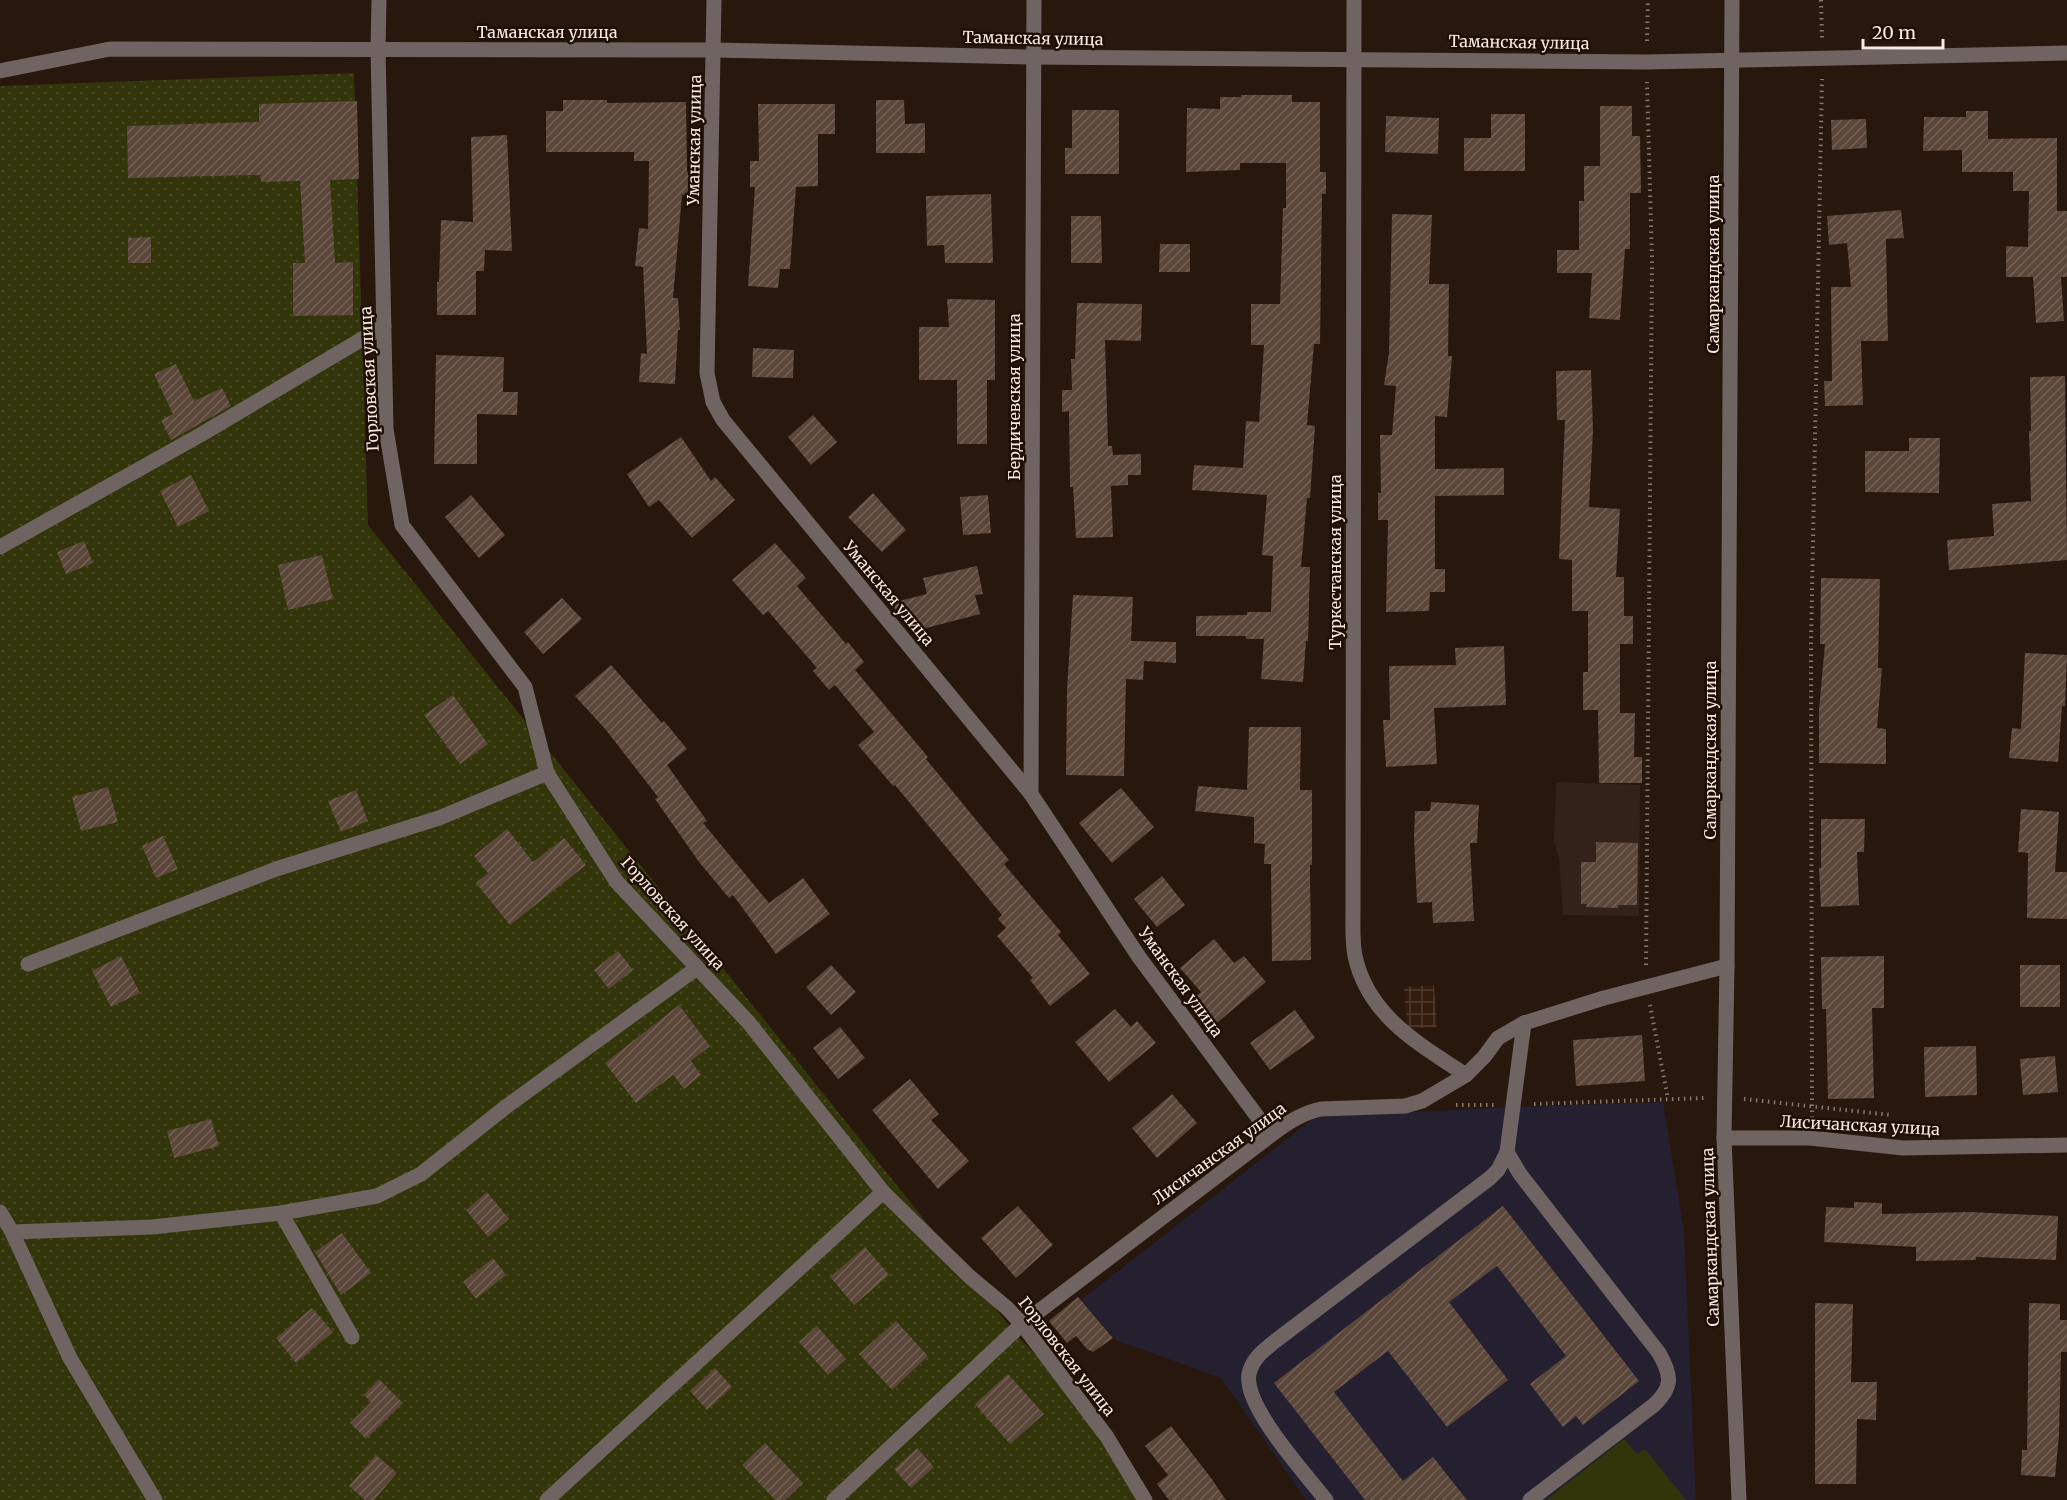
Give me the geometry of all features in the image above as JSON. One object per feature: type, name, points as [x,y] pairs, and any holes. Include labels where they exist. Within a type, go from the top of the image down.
[{"type":"street","name":"Горловская улица","points":[[379,0],[386,429],[402,525],[525,687],[547,773],[616,881],[749,1023],[882,1192],[1022,1324],[1107,1437],[1145,1500]]},
{"type":"street","name":"Уманская улица","points":[[714,0],[707,373],[713,402],[723,420],[1031,794],[1139,957],[1271,1135]]},
{"type":"street","name":"Бердичевская улица","points":[[1031,794],[1034,0]]},
{"type":"street","name":"Туркестанская улица","points":[[1354,0],[1353,910],[1355,955],[1368,991],[1389,1020],[1406,1036],[1466,1076]]},
{"type":"street","name":"Самаркандская улица","points":[[1732,0],[1724,1138],[1739,1500]]},
{"type":"street","name":"Таманская улица","points":[[0,71],[110,49],[713,50],[1033,57],[1647,62],[2067,53]]},
{"type":"street","points":[[0,547],[202,434],[384,326]]},
{"type":"street","points":[[28,964],[276,869],[439,818],[547,773]]},
{"type":"street","name":"Лисичанская улица","points":[[834,1500],[1022,1324],[1271,1135],[1308,1112],[1322,1109],[1405,1106],[1422,1101],[1466,1076],[1498,1038],[1524,1023],[1727,966]]},
{"type":"street","points":[[12,1232],[152,1227],[281,1213],[377,1196],[421,1174],[507,1106],[697,968]]},
{"type":"street","points":[[1326,1500],[1259,1414],[1249,1386],[1252,1363],[1274,1341],[1491,1178],[1498,1170],[1507,1152],[1524,1023]]},
{"type":"street","name":"Лисичанская улица","points":[[1724,1138],[1810,1138],[1903,1148],[2067,1145]]},
{"type":"street","points":[[1507,1152],[1520,1174],[1659,1353],[1668,1373],[1669,1384],[1664,1396],[1654,1405],[1530,1500]]},
{"type":"street","points":[[547,1500],[882,1192]]},
{"type":"street","points":[[0,1212],[12,1232],[70,1358],[155,1500]]},
{"type":"street","points":[[281,1213],[352,1337]]},
{"type":"path","points":[[1648,0],[1647,62],[1652,261],[1646,987],[1668,1099],[1724,1097],[1892,1115]]},
{"type":"path","points":[[1810,1138],[1813,1106],[1811,643],[1822,57],[1821,0]]},
{"type":"shaded area","points":[[1556,782],[1640,785],[1639,916],[1563,915],[1559,858],[1554,841]]},
{"type":"shaded area","points":[[1434,985],[1437,1027],[1407,1029],[1404,987]]},
{"type":"shaded area","points":[[1663,1102],[1684,1231],[1696,1500],[1306,1500],[1221,1378],[1116,1340],[1081,1300],[1315,1117]]},
{"type":"green space","points":[[354,73],[368,525],[1020,1339],[1039,1358],[1079,1408],[1138,1500],[0,1500],[0,86]]},
{"type":"green space","points":[[1624,1439],[1637,1454],[1645,1449],[1686,1500],[1546,1500]]},
{"type":"building","points":[[1241,95],[1292,95],[1292,102],[1320,102],[1320,172],[1326,172],[1326,194],[1322,194],[1320,344],[1314,344],[1307,425],[1315,426],[1310,498],[1307,498],[1301,567],[1310,567],[1308,641],[1306,641],[1303,682],[1261,679],[1264,639],[1246,639],[1246,636],[1196,636],[1196,616],[1271,612],[1273,556],[1262,555],[1267,495],[1192,490],[1194,465],[1243,468],[1246,421],[1259,422],[1264,345],[1251,345],[1251,304],[1280,304],[1283,208],[1286,208],[1286,163],[1240,163],[1240,170],[1186,172],[1187,108],[1220,109],[1220,97],[1241,97]]},
{"type":"building","points":[[563,100],[607,100],[607,103],[686,102],[687,172],[691,172],[691,195],[682,195],[673,298],[678,298],[680,330],[678,330],[675,384],[639,382],[641,353],[647,354],[643,267],[635,266],[639,228],[648,229],[649,161],[634,161],[634,152],[546,152],[546,111],[563,111]]},
{"type":"building","points":[[876,100],[904,100],[905,124],[925,123],[925,153],[876,153]]},
{"type":"building","points":[[357,101],[359,179],[330,180],[335,263],[353,262],[353,315],[293,316],[293,263],[305,263],[300,181],[261,182],[261,175],[128,178],[127,126],[259,122],[259,104]]},
{"type":"building","points":[[758,104],[835,104],[835,134],[818,134],[818,186],[796,187],[790,269],[780,269],[778,288],[748,286],[755,187],[750,187],[750,161],[759,161]]},
{"type":"building","points":[[1600,106],[1632,106],[1632,136],[1640,136],[1641,193],[1630,193],[1630,249],[1625,249],[1620,320],[1589,318],[1592,273],[1557,273],[1557,250],[1579,250],[1579,201],[1584,201],[1584,166],[1600,166]]},
{"type":"building","points":[[1072,110],[1119,110],[1119,174],[1065,174],[1065,148],[1072,148]]},
{"type":"building","points":[[1966,111],[1988,111],[1988,139],[2057,138],[2057,211],[2067,211],[2067,277],[2061,277],[2064,321],[2036,323],[2033,277],[2006,277],[2006,246],[2028,247],[2029,191],[2013,191],[2013,172],[1962,172],[1962,150],[1923,151],[1924,117],[1966,117]]},
{"type":"building","points":[[1491,114],[1525,114],[1525,171],[1464,171],[1464,138],[1491,138]]},
{"type":"building","points":[[1386,116],[1439,118],[1438,154],[1385,152]]},
{"type":"building","points":[[1866,119],[1867,148],[1832,150],[1831,120]]},
{"type":"building","points":[[507,135],[512,251],[485,250],[484,271],[476,271],[476,315],[437,315],[441,220],[473,222],[471,137]]},
{"type":"building","points":[[991,194],[993,263],[945,263],[944,245],[927,246],[926,196]]},
{"type":"building","points":[[1901,210],[1904,238],[1886,239],[1888,341],[1861,341],[1863,405],[1825,406],[1824,381],[1832,381],[1831,287],[1851,287],[1847,243],[1829,245],[1827,216]]},
{"type":"building","points":[[1392,214],[1432,215],[1429,284],[1449,284],[1448,356],[1452,356],[1447,417],[1435,416],[1435,469],[1504,468],[1504,495],[1435,496],[1435,569],[1445,569],[1445,592],[1430,592],[1429,611],[1386,612],[1388,520],[1378,520],[1378,493],[1381,493],[1380,435],[1392,435],[1396,386],[1384,385],[1389,352]]},
{"type":"building","points":[[1071,216],[1101,216],[1102,263],[1071,263]]},
{"type":"building","points":[[151,237],[151,263],[128,263],[128,238]]},
{"type":"building","points":[[1160,244],[1190,244],[1190,272],[1159,272]]},
{"type":"building","points":[[947,299],[995,300],[995,380],[987,380],[987,444],[957,444],[957,380],[919,380],[919,327],[949,327]]},
{"type":"building","points":[[1077,303],[1142,304],[1141,341],[1105,340],[1108,446],[1112,446],[1113,455],[1141,454],[1141,475],[1128,475],[1128,485],[1111,486],[1113,537],[1076,538],[1073,487],[1070,487],[1069,411],[1062,412],[1062,390],[1072,390],[1071,359],[1075,359]]},
{"type":"building","points":[[753,348],[794,350],[793,378],[752,377]]},
{"type":"building","points":[[436,355],[504,357],[503,392],[518,392],[517,415],[477,414],[477,464],[434,464]]},
{"type":"building","points":[[176,364],[194,401],[222,388],[231,406],[171,440],[161,420],[173,414],[154,374]]},
{"type":"building","points":[[1591,370],[1593,430],[1589,507],[1620,509],[1616,577],[1624,577],[1624,616],[1633,616],[1633,644],[1620,644],[1620,713],[1635,713],[1634,757],[1642,757],[1642,783],[1599,783],[1598,710],[1583,710],[1583,672],[1588,672],[1588,611],[1572,611],[1572,560],[1559,559],[1565,420],[1557,420],[1556,371]]},
{"type":"building","points":[[2065,376],[2067,560],[1949,570],[1947,540],[1994,536],[1992,504],[2031,501],[2030,377]]},
{"type":"building","points":[[813,415],[837,442],[811,465],[788,437]]},
{"type":"building","points":[[681,437],[711,481],[715,477],[735,500],[692,538],[659,500],[649,507],[627,474]]},
{"type":"building","points":[[1909,438],[1940,438],[1939,493],[1865,492],[1865,451],[1909,451]]},
{"type":"building","points":[[191,475],[209,511],[178,527],[160,491]]},
{"type":"building","points":[[873,493],[906,530],[882,552],[848,517]]},
{"type":"building","points":[[471,495],[505,535],[479,558],[445,517]]},
{"type":"building","points":[[988,495],[991,533],[963,535],[960,497]]},
{"type":"building","points":[[84,541],[93,563],[66,574],[57,552]]},
{"type":"building","points":[[775,543],[806,578],[797,586],[864,662],[855,670],[928,757],[926,759],[1009,860],[1004,864],[1061,932],[1058,935],[1090,974],[1050,1006],[1030,980],[1033,978],[997,936],[1006,928],[998,919],[1002,915],[895,785],[893,786],[858,745],[874,732],[835,685],[829,690],[813,671],[817,668],[768,611],[763,615],[732,580]]},
{"type":"building","points":[[322,555],[333,599],[288,610],[278,565]]},
{"type":"building","points":[[977,566],[983,594],[975,595],[980,614],[911,632],[891,603],[927,594],[923,578]]},
{"type":"building","points":[[1821,578],[1880,579],[1878,668],[1882,668],[1877,728],[1886,729],[1886,764],[1819,763],[1819,710],[1825,644],[1820,644]]},
{"type":"building","points":[[1073,595],[1133,597],[1131,641],[1176,642],[1176,663],[1144,661],[1143,680],[1126,679],[1124,776],[1066,775],[1067,689]]},
{"type":"building","points":[[562,598],[582,619],[543,654],[524,632]]},
{"type":"building","points":[[1504,646],[1506,705],[1434,708],[1437,764],[1386,767],[1383,720],[1390,720],[1389,666],[1456,665],[1455,648]]},
{"type":"building","points":[[2025,653],[2067,655],[2065,706],[2062,706],[2058,762],[2009,758],[2012,728],[2021,729]]},
{"type":"building","points":[[611,665],[687,749],[667,765],[707,821],[703,823],[769,903],[803,878],[830,914],[776,954],[733,895],[729,898],[699,862],[655,799],[658,797],[606,730],[575,696]]},
{"type":"building","points":[[453,695],[488,744],[460,764],[424,715]]},
{"type":"building","points":[[1249,727],[1301,727],[1300,790],[1312,790],[1311,960],[1272,961],[1271,864],[1264,864],[1265,844],[1254,843],[1254,817],[1195,811],[1198,786],[1247,790]]},
{"type":"building","points":[[108,787],[118,822],[81,831],[72,797]]},
{"type":"building","points":[[1121,788],[1154,827],[1112,863],[1079,823]]},
{"type":"building","points":[[356,790],[368,821],[341,832],[328,801]]},
{"type":"building","points":[[1431,802],[1479,805],[1477,843],[1470,843],[1474,921],[1433,923],[1432,902],[1417,903],[1415,811],[1430,811]]},
{"type":"building","points":[[2021,809],[2059,812],[2055,872],[2067,872],[2067,919],[2027,918],[2028,853],[2018,852]]},
{"type":"building","points":[[1821,819],[1865,819],[1864,852],[1857,852],[1859,905],[1821,907],[1819,868],[1821,868]]},
{"type":"building","points":[[507,829],[533,862],[564,838],[586,865],[510,925],[476,883],[488,873],[474,856]]},
{"type":"building","points":[[163,836],[178,869],[156,878],[142,846]]},
{"type":"building","points":[[1596,842],[1638,843],[1637,905],[1618,905],[1618,908],[1586,907],[1587,904],[1581,904],[1581,862],[1596,862]]},
{"type":"building","points":[[1162,876],[1185,905],[1157,927],[1134,899]]},
{"type":"building","points":[[1214,939],[1234,963],[1244,956],[1266,982],[1213,1026],[1191,1000],[1201,992],[1180,968]]},
{"type":"building","points":[[618,951],[633,970],[609,989],[594,970]]},
{"type":"building","points":[[121,956],[140,993],[111,1007],[92,971]]},
{"type":"building","points":[[1884,956],[1884,1008],[1872,1008],[1874,1098],[1828,1099],[1826,1009],[1822,1009],[1821,957]]},
{"type":"building","points":[[831,965],[856,992],[831,1015],[806,987]]},
{"type":"building","points":[[2020,965],[2060,965],[2060,1007],[2020,1007]]},
{"type":"building","points":[[679,1005],[710,1046],[691,1061],[701,1075],[684,1089],[673,1075],[636,1103],[605,1063]]},
{"type":"building","points":[[1115,1009],[1131,1027],[1137,1021],[1156,1043],[1109,1082],[1075,1042]]},
{"type":"building","points":[[1295,1010],[1315,1038],[1270,1070],[1250,1043]]},
{"type":"building","points":[[840,1027],[865,1058],[838,1079],[813,1048]]},
{"type":"building","points":[[1642,1035],[1645,1081],[1576,1086],[1573,1040]]},
{"type":"building","points":[[1976,1046],[1977,1095],[1925,1097],[1924,1047]]},
{"type":"building","points":[[2055,1056],[2058,1092],[2023,1095],[2020,1059]]},
{"type":"building","points":[[910,1079],[939,1114],[931,1120],[969,1161],[938,1189],[872,1110]]},
{"type":"building","points":[[1172,1094],[1197,1123],[1157,1158],[1132,1128]]},
{"type":"building","points":[[211,1119],[219,1146],[174,1158],[167,1131]]},
{"type":"building","points":[[487,1192],[509,1219],[488,1237],[466,1210]]},
{"type":"building","points":[[1854,1202],[1882,1203],[1882,1214],[1970,1212],[2058,1216],[2056,1260],[1976,1257],[1976,1260],[1916,1261],[1916,1247],[1824,1242],[1826,1207],[1854,1208]]},
{"type":"building","points":[[1018,1206],[1053,1245],[1016,1278],[981,1238]]},
{"type":"building","points":[[1503,1206],[1639,1381],[1583,1425],[1576,1416],[1563,1427],[1530,1384],[1566,1356],[1497,1266],[1449,1302],[1508,1380],[1447,1427],[1388,1351],[1334,1392],[1403,1481],[1433,1457],[1467,1500],[1365,1500],[1274,1383]]},
{"type":"building","points":[[342,1233],[371,1273],[341,1295],[315,1252]]},
{"type":"building","points":[[865,1247],[889,1275],[854,1305],[830,1277]]},
{"type":"building","points":[[493,1258],[506,1275],[476,1299],[463,1282]]},
{"type":"building","points":[[1078,1297],[1113,1338],[1093,1352],[1087,1349],[1076,1336],[1067,1343],[1049,1321]]},
{"type":"building","points":[[1815,1303],[1853,1304],[1851,1382],[1877,1382],[1876,1420],[1857,1419],[1856,1484],[1815,1484]]},
{"type":"building","points":[[2029,1303],[2060,1304],[2060,1320],[2067,1320],[2067,1352],[2061,1352],[2059,1435],[2055,1477],[2021,1475],[2022,1450],[2027,1450]]},
{"type":"building","points":[[312,1308],[333,1332],[296,1363],[276,1338]]},
{"type":"building","points":[[896,1321],[928,1356],[892,1390],[859,1354]]},
{"type":"building","points":[[817,1326],[846,1359],[828,1375],[799,1342]]},
{"type":"building","points":[[715,1368],[732,1387],[707,1410],[690,1391]]},
{"type":"building","points":[[1008,1374],[1044,1414],[1010,1444],[975,1404]]},
{"type":"building","points":[[379,1379],[403,1403],[366,1439],[350,1423],[371,1402],[364,1395]]},
{"type":"building","points":[[1171,1426],[1226,1500],[1169,1500],[1157,1484],[1168,1475],[1145,1446]]},
{"type":"building","points":[[765,1443],[803,1483],[785,1500],[775,1500],[742,1465]]},
{"type":"building","points":[[917,1448],[934,1467],[911,1488],[894,1469]]},
{"type":"building","points":[[376,1455],[397,1473],[374,1500],[365,1500],[349,1486]]}]
